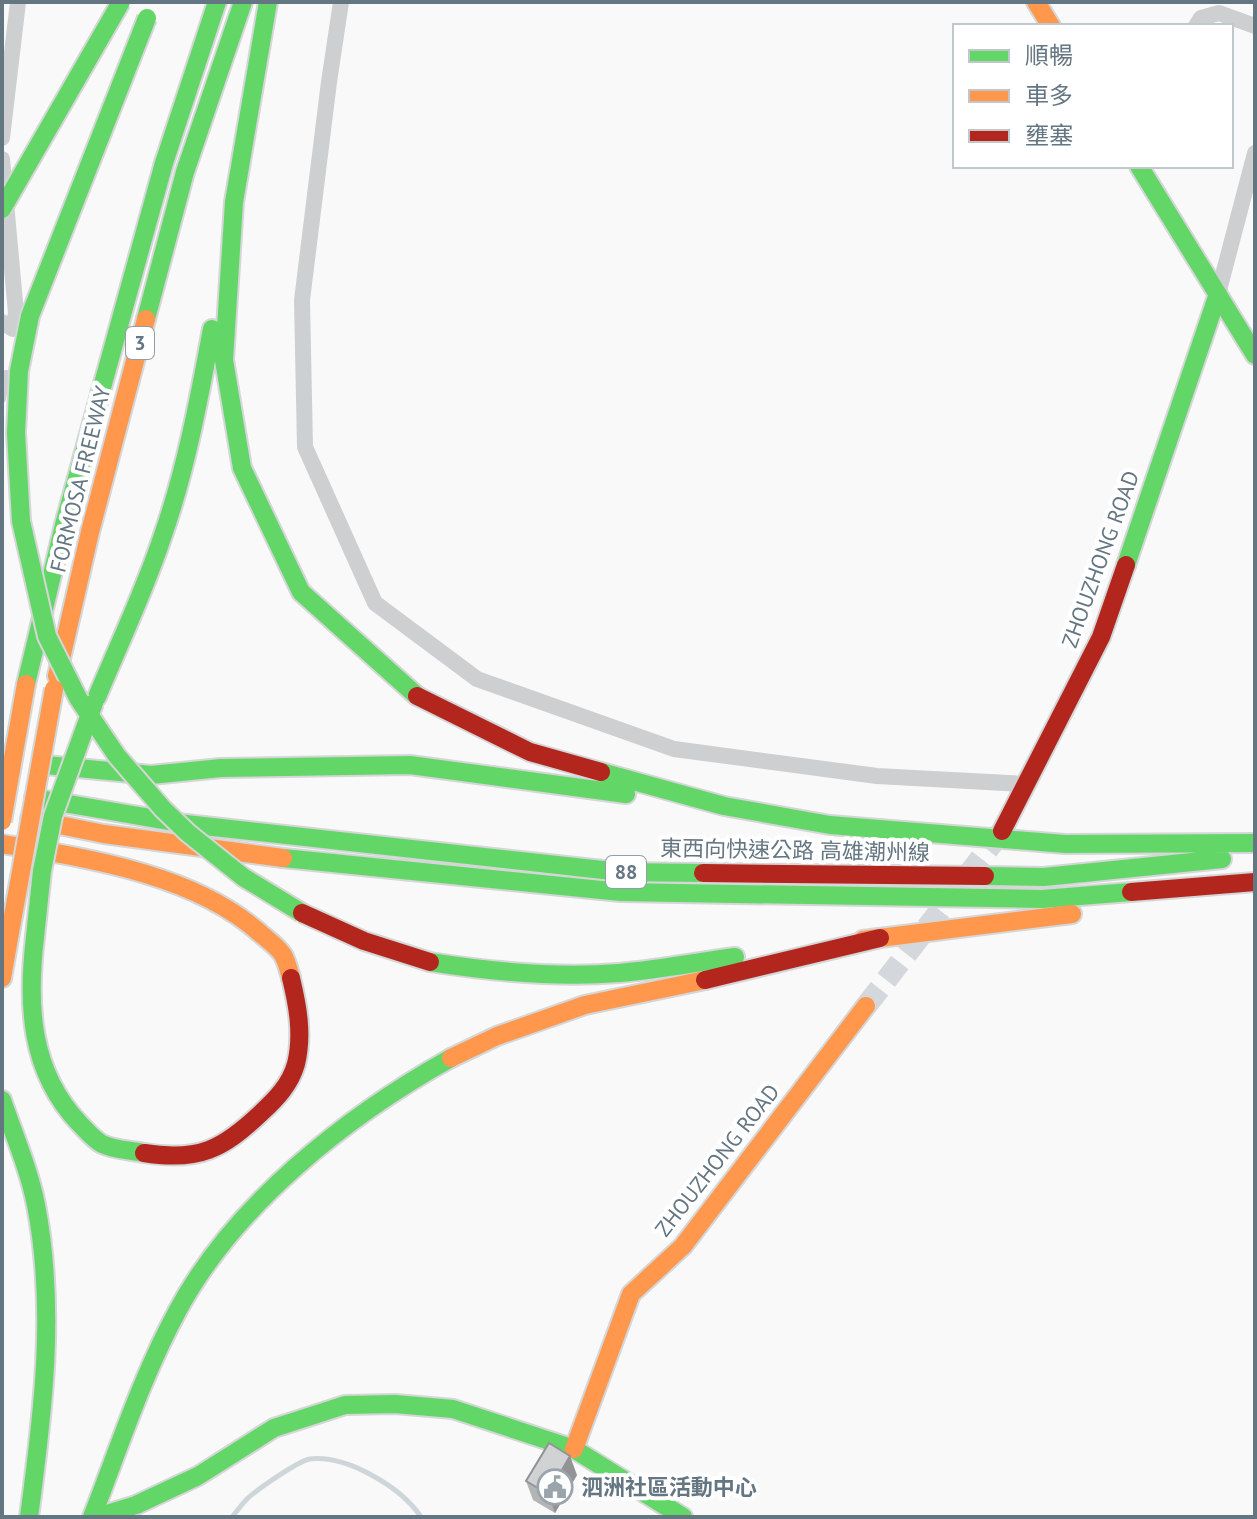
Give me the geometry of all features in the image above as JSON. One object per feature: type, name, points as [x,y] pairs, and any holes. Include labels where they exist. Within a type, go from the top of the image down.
[{"type":"main road","points":[[2,209],[121,2]]},
{"type":"main road","points":[[153,2],[30,316],[19,371],[16,433],[21,521],[47,636],[78,698],[110,747],[139,783],[188,833],[243,877],[301,912],[364,941],[430,962],[507,973],[588,975],[656,969],[1255,890]]},
{"type":"main road","name":"FORMOSA FREEWAY","points":[[2,821],[26,684],[64,525],[164,163],[217,2]]},
{"type":"main road","name":"FORMOSA FREEWAY","points":[[2,978],[54,689],[90,532],[185,172],[243,2]]},
{"type":"main road","points":[[2,844],[64,854],[156,877],[230,910],[283,953],[302,1025],[298,1057],[288,1089],[233,1140],[199,1154],[153,1155],[102,1144],[65,1111],[47,1079],[30,1021],[29,976],[40,877],[49,831],[66,772],[151,568],[170,517],[188,451],[268,2]]},
{"type":"main road","points":[[1036,2],[1050,24]]},
{"type":"main road","points":[[1140,168],[1255,355]]},
{"type":"main road","points":[[234,202],[224,360],[242,468],[301,592],[414,695],[530,752],[724,806]]},
{"type":"main road","name":"ZHOUZHONG ROAD","points":[[1002,831],[1101,637],[1218,294]]},
{"type":"main road","points":[[2,760],[151,775],[221,768],[410,765],[724,806],[830,825],[1065,844],[1255,843]]},
{"type":"main road","name":"東西向快速公路 高雄潮州線","points":[[2,793],[186,824],[621,872],[1044,877],[1255,856]]},
{"type":"main road","name":"東西向快速公路 高雄潮州線","points":[[2,814],[104,834],[305,861],[621,892],[1042,899],[1255,882]]},
{"type":"main road","points":[[95,1517],[138,1400],[178,1310],[251,1212],[309,1155],[351,1121],[405,1084],[497,1036],[583,1005],[699,982],[880,938]]},
{"type":"main road","name":"ZHOUZHONG ROAD","points":[[574,1449],[631,1294],[683,1246],[866,1006]]},
{"type":"main road","points":[[2,1100],[36,1204],[49,1306],[46,1395],[29,1517]]},
{"type":"main road","points":[[95,1517],[136,1505],[198,1476],[274,1428],[345,1405],[395,1404],[453,1409],[574,1449],[683,1517]]},
{"type":"street","points":[[2,138],[18,2]]},
{"type":"street","points":[[341,2],[302,300],[305,447],[375,603],[477,679],[674,749],[877,776],[1025,784]]},
{"type":"street","points":[[1197,24],[1201,18],[1219,13],[1255,26]]},
{"type":"street","points":[[1218,294],[1255,153]]},
{"type":"street","points":[[2,159],[16,313],[9,332]]},
{"type":"lane","points":[[2,399],[9,357]]},
{"type":"building","points":[[549,1443],[570,1456],[548,1494],[526,1481]]},
{"type":"waterway","points":[[232,1517],[260,1488],[310,1459],[340,1462],[372,1475],[400,1495],[421,1517]]},
{"type":"tunnel","points":[[866,1006],[1002,831]]},
{"type":"traffic: fast","points":[[2,209],[121,2]]},
{"type":"traffic: fast","points":[[26,684],[64,525],[164,163],[217,2]]},
{"type":"traffic: fast","points":[[146,319],[185,172],[243,2]]},
{"type":"traffic: fast","points":[[268,2],[234,202],[224,360],[242,468],[301,592],[417,696]]},
{"type":"traffic: fast","points":[[147,18],[30,316],[19,371],[16,433],[21,521],[47,636],[78,698],[117,756],[188,833],[243,877],[302,913]]},
{"type":"traffic: fast","points":[[1140,168],[1255,355]]},
{"type":"traffic: fast","points":[[1126,565],[1218,294]]},
{"type":"traffic: fast","points":[[97,697],[171,512],[191,434],[212,329]]},
{"type":"traffic: fast","points":[[35,937],[42,871],[53,816],[94,703]]},
{"type":"traffic: fast","points":[[46,765],[151,775],[221,768],[410,765],[626,794]]},
{"type":"traffic: fast","points":[[601,772],[724,806],[830,825],[1065,844],[1255,843]]},
{"type":"traffic: fast","points":[[34,798],[186,824],[621,872],[703,873]]},
{"type":"traffic: fast","points":[[283,858],[621,892],[1042,899],[1131,892]]},
{"type":"traffic: fast","points":[[985,876],[1044,877],[1222,859]]},
{"type":"traffic: fast","points":[[35,937],[32,1012],[41,1059],[50,1082],[63,1103],[96,1140],[112,1148],[144,1153]]},
{"type":"traffic: fast","points":[[430,962],[501,971],[572,975],[634,972],[735,957]]},
{"type":"traffic: fast","points":[[92,1517],[165,1335],[202,1271],[230,1234],[262,1199],[334,1135],[372,1107],[451,1058]]},
{"type":"traffic: fast","points":[[2,1100],[33,1192],[45,1283],[43,1400],[29,1517]]},
{"type":"traffic: fast","points":[[97,1517],[136,1505],[198,1476],[274,1428],[345,1405],[395,1404],[453,1409],[574,1449],[683,1517]]},
{"type":"traffic: slow","points":[[1036,2],[1050,24]]},
{"type":"traffic: slow","points":[[57,676],[90,532],[146,319]]},
{"type":"traffic: slow","points":[[2,821],[26,684]]},
{"type":"traffic: slow","points":[[9,938],[54,689]]},
{"type":"traffic: slow","points":[[30,819],[104,834],[283,858]]},
{"type":"traffic: slow","points":[[2,844],[138,872],[204,897],[234,913],[276,946],[291,978]]},
{"type":"traffic: slow","points":[[863,940],[1072,914]]},
{"type":"traffic: slow","points":[[2,978],[9,938]]},
{"type":"traffic: slow","points":[[451,1058],[497,1036],[585,1005],[705,980]]},
{"type":"traffic: slow","points":[[574,1449],[631,1294],[683,1246],[866,1006]]},
{"type":"traffic: jam","points":[[1002,831],[1101,637],[1126,565]]},
{"type":"traffic: jam","points":[[417,696],[530,752],[601,772]]},
{"type":"traffic: jam","points":[[703,873],[985,876]]},
{"type":"traffic: jam","points":[[1131,892],[1255,882]]},
{"type":"traffic: jam","points":[[302,913],[364,941],[430,962]]},
{"type":"traffic: jam","points":[[705,980],[880,938]]},
{"type":"traffic: jam","points":[[144,1153],[180,1156],[209,1150],[234,1136],[277,1097],[290,1079],[298,1053],[299,1021],[291,978]]},
{"type":"place","name":"泗洲社區活動中心","points":[[555,1487]]}]
